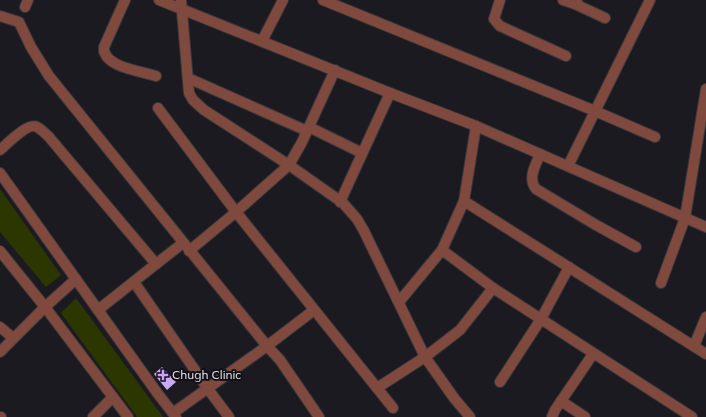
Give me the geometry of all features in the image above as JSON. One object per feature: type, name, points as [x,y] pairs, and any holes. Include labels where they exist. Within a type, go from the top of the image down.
[{"type":"street","points":[[125,0],[104,47],[105,54],[114,64],[156,76]]},
{"type":"street","points":[[159,0],[181,4],[262,41],[476,126],[706,227]]},
{"type":"street","points":[[262,41],[283,0]]},
{"type":"street","points":[[323,0],[343,4],[655,137]]},
{"type":"street","points":[[500,0],[494,19],[500,26],[566,56]]},
{"type":"street","points":[[563,0],[576,2],[605,18]]},
{"type":"street","points":[[568,166],[650,0]]},
{"type":"street","points":[[181,4],[189,93],[198,105],[289,165],[350,211],[364,231],[425,357],[470,417]]},
{"type":"street","points":[[0,16],[19,22],[31,48],[49,76],[186,247],[280,360],[319,417]]},
{"type":"street","points":[[98,310],[156,264],[186,247],[236,212],[289,165],[308,129],[335,70]]},
{"type":"street","points":[[188,78],[362,153]]},
{"type":"street","points":[[661,283],[685,218],[706,89]]},
{"type":"street","points":[[340,202],[390,93]]},
{"type":"street","points":[[158,108],[236,212],[393,408]]},
{"type":"street","points":[[0,150],[26,128],[32,126],[37,127],[49,137],[156,264]]},
{"type":"street","points":[[399,302],[442,250],[464,201],[476,126]]},
{"type":"street","points":[[540,154],[532,177],[532,182],[536,189],[636,247]]},
{"type":"street","points":[[0,173],[158,394],[175,415],[314,310]]},
{"type":"street","points":[[464,201],[706,354]]},
{"type":"street","points":[[442,250],[492,288],[692,417]]},
{"type":"street","points":[[0,251],[128,417]]},
{"type":"street","points":[[500,382],[541,319],[569,267]]},
{"type":"street","points":[[0,352],[44,307],[76,280]]},
{"type":"street","points":[[134,282],[208,389],[230,417]]},
{"type":"street","points":[[377,388],[425,357],[460,330],[492,288]]},
{"type":"street","points":[[694,346],[706,317]]},
{"type":"street","points":[[0,327],[13,338]]},
{"type":"street","points":[[552,417],[593,354]]},
{"type":"street","points":[[93,417],[112,397]]},
{"type":"street","points":[[561,401],[585,417]]},
{"type":"green space","points":[[0,189],[61,275],[46,287],[0,232]]},
{"type":"green space","points":[[76,298],[163,417],[137,417],[61,313]]},
{"type":"building","points":[[162,367],[176,382],[167,390],[154,374]]},
{"type":"place","name":"Chugh Clinic","points":[[163,375]]}]
